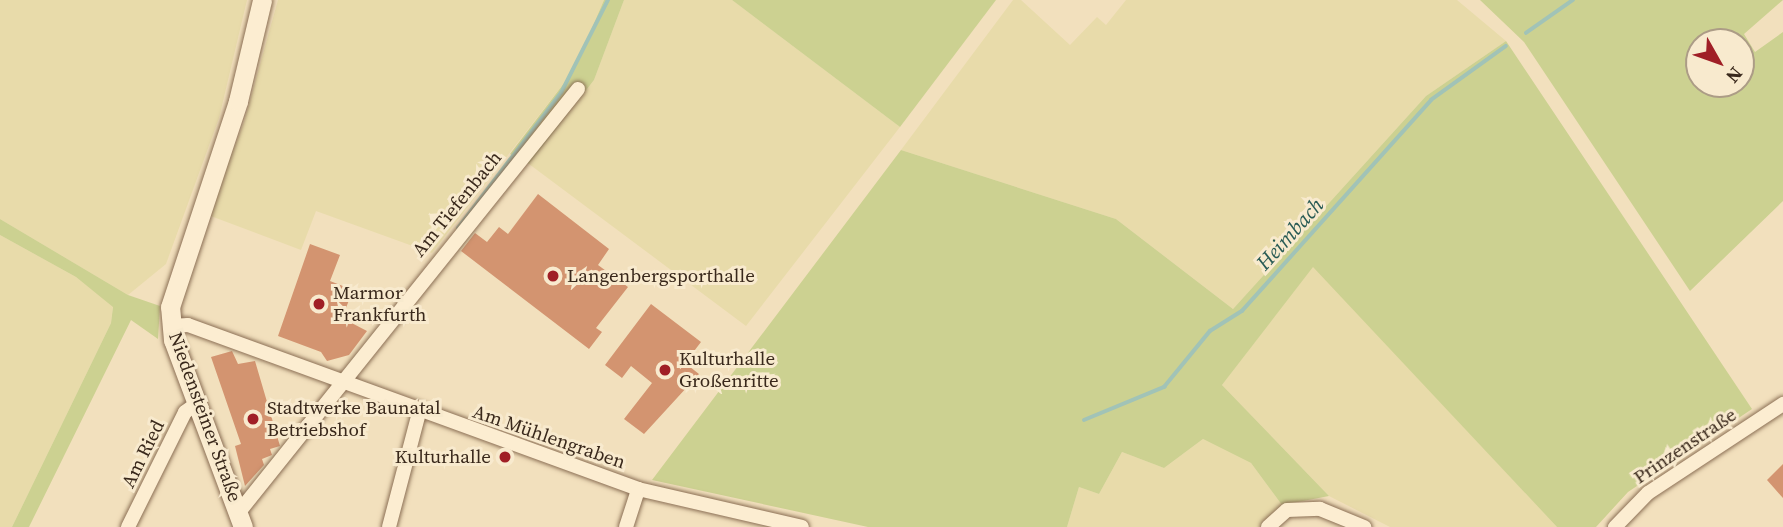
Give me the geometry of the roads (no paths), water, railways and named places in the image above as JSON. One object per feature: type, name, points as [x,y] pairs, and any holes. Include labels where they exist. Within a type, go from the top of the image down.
[{"type":"main road","points":[[171,316],[239,101],[262,0]]},
{"type":"main road","name":"Niedensteiner Straße","points":[[171,316],[198,403],[241,519]]},
{"type":"street","name":"Am Tiefenbach","points":[[241,519],[262,482],[578,89]]},
{"type":"street","name":"Am Mühlengraben","points":[[171,316],[188,325],[419,413],[638,489],[802,527]]},
{"type":"street","name":"Am Ried","points":[[128,527],[185,412],[198,403]]},
{"type":"street","name":"Prinzenstraße","points":[[1615,527],[1648,493],[1783,404]]},
{"type":"street","points":[[389,527],[419,413]]},
{"type":"street","points":[[626,527],[638,489]]},
{"type":"street","points":[[1268,527],[1287,510],[1320,509],[1364,527]]},
{"type":"street","points":[[731,527],[736,511]]},
{"type":"waterway","points":[[458,228],[561,93],[608,0]]},
{"type":"waterway","name":"Heimbach","points":[[1526,33],[1573,0]]},
{"type":"waterway","name":"Heimbach","points":[[1084,420],[1164,387],[1210,331],[1242,311],[1431,100],[1506,46]]},
{"type":"place","name":"Langenbergsporthalle","points":[[553,276]]},
{"type":"place","name":"Marmor Frankfurth","points":[[319,304]]},
{"type":"place","name":"Kulturhalle Großenritte","points":[[665,370]]},
{"type":"place","name":"Stadtwerke Baunatal Betriebshof","points":[[253,419]]},
{"type":"place","name":"Kulturhalle","points":[[505,457]]}]
